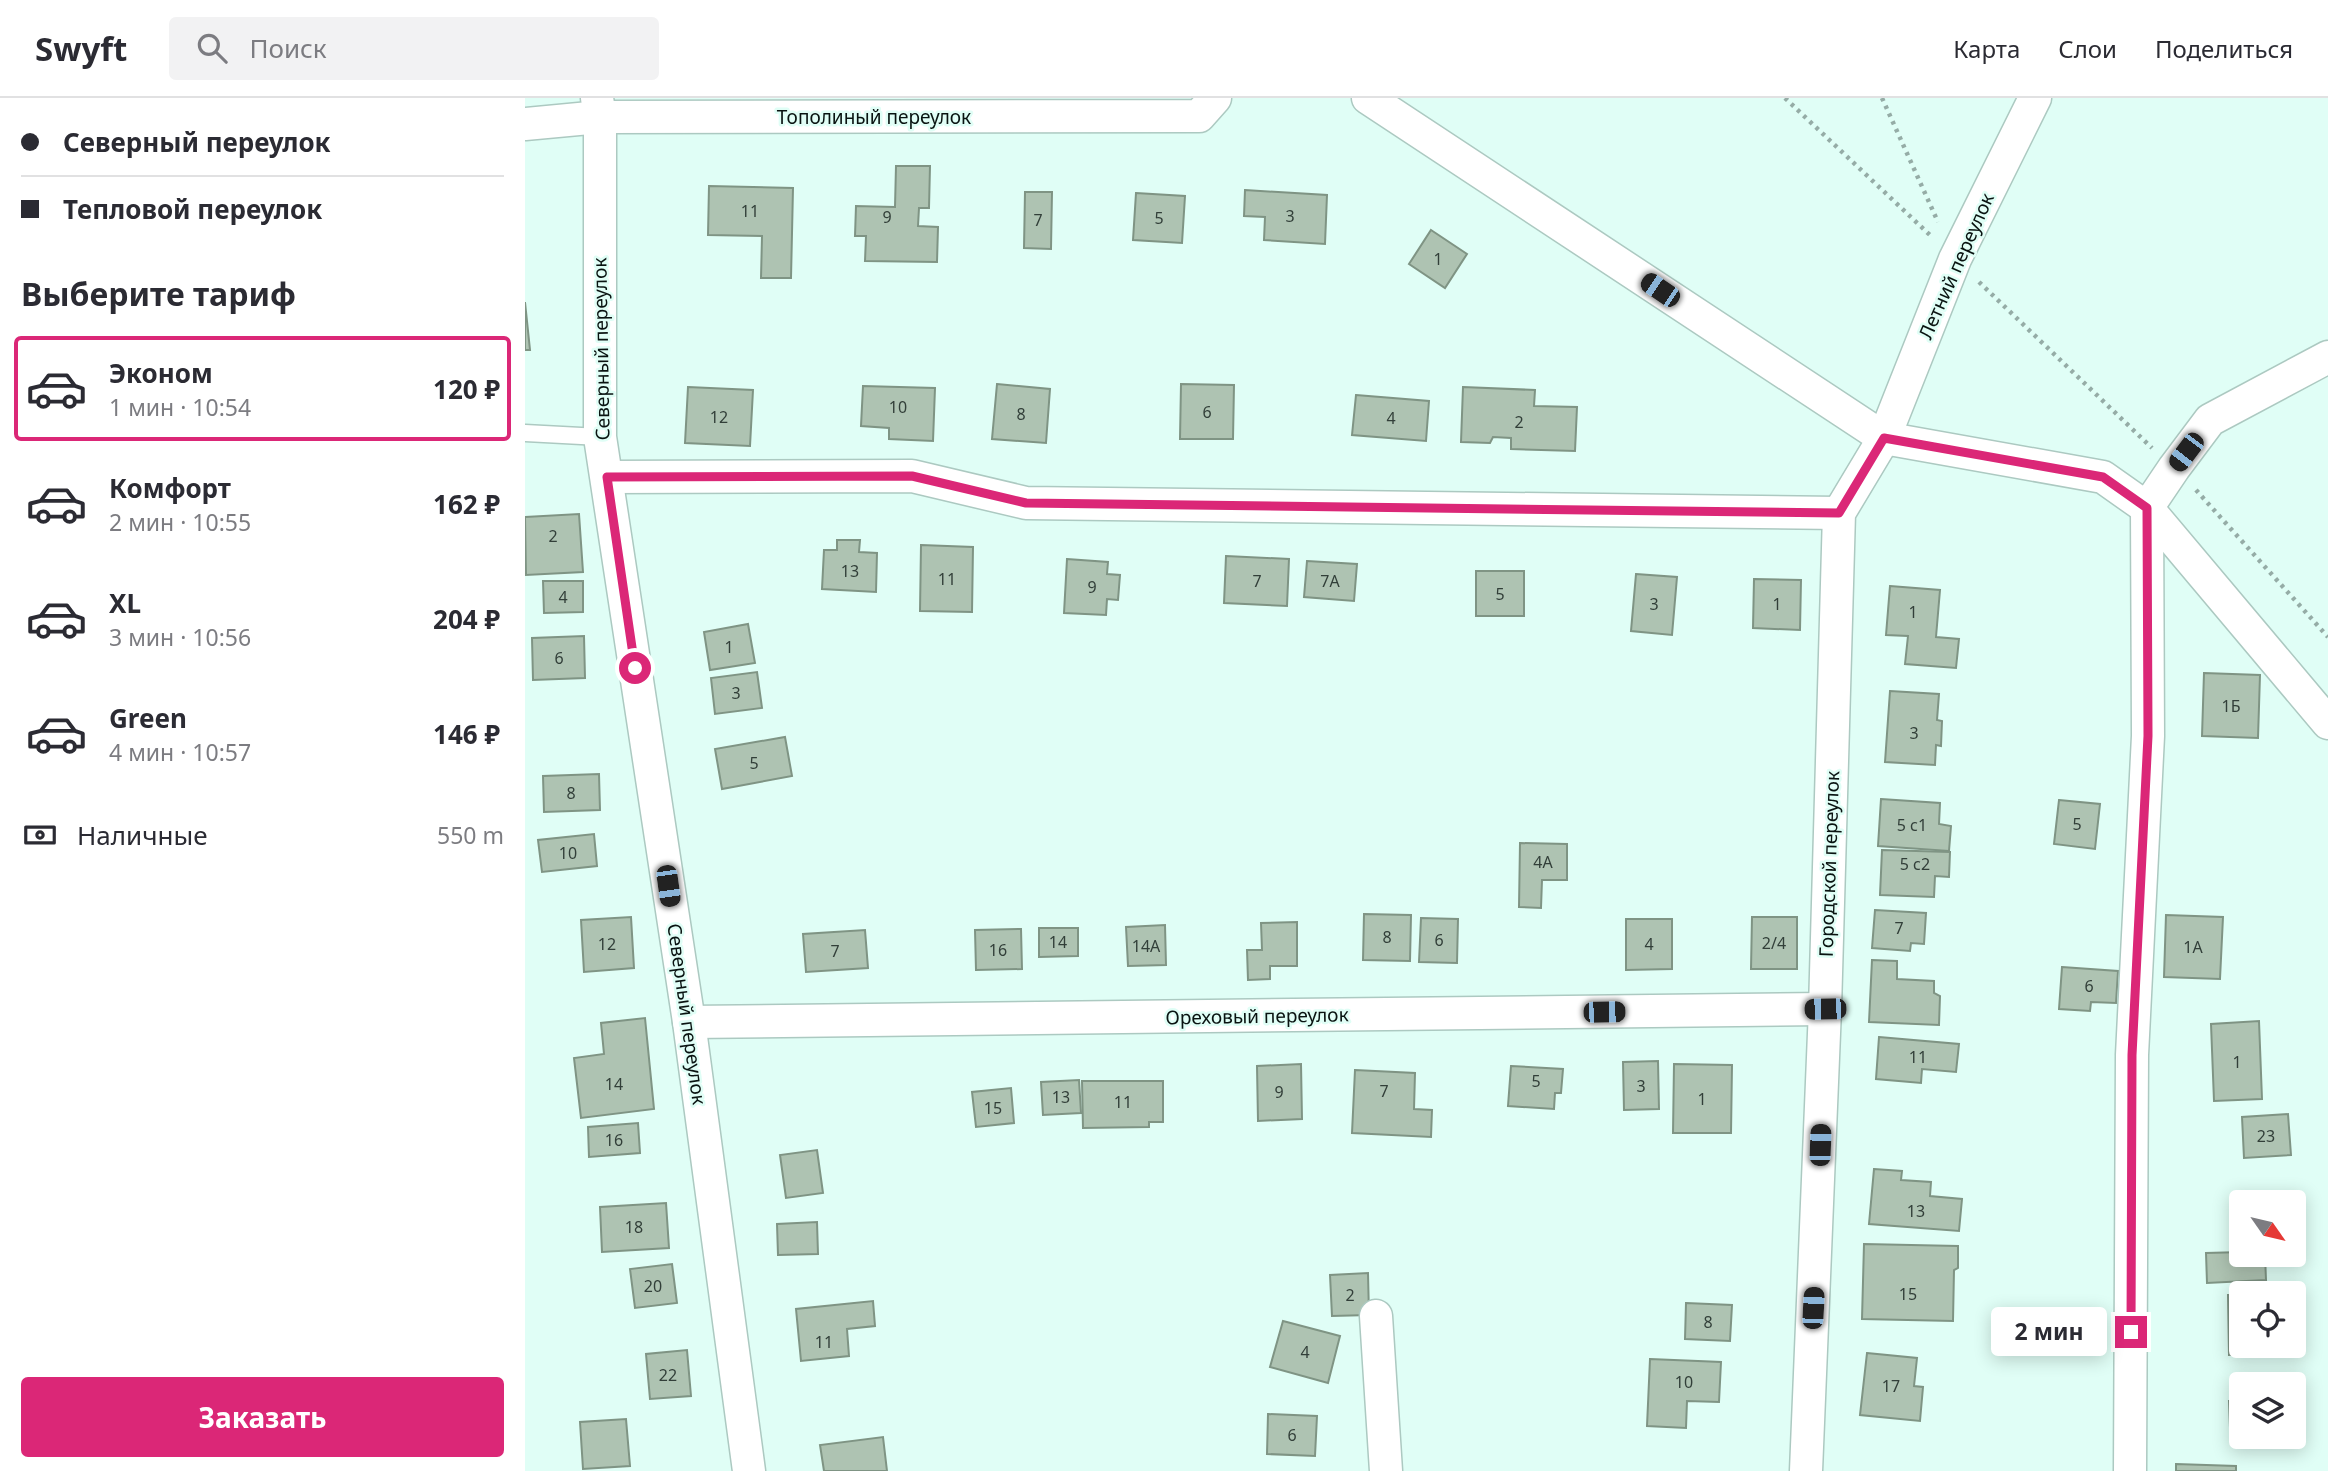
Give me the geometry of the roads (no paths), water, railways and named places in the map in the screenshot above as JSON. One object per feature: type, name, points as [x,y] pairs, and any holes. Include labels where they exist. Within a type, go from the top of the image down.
[{"type":"street","name":"Тополиный переулок","points":[[525,124],[598,108],[1199,116],[1215,98]]},
{"type":"street","points":[[1368,98],[1884,438],[2103,477],[2147,508],[2328,723]]},
{"type":"street","name":"Летний переулок","points":[[1884,438],[1955,259],[2035,98]]},
{"type":"street","name":"Северный переулок","points":[[598,108],[600,437],[689,1022],[749,1471]]},
{"type":"street","points":[[2130,1471],[2132,1055],[2148,736],[2147,508],[2173,468],[2210,420],[2328,357]]},
{"type":"street","name":"Городской переулок","points":[[1806,1471],[1825,1009],[1839,513],[1884,438]]},
{"type":"street","points":[[607,477],[912,476],[1026,503],[1839,513]]},
{"type":"street","name":"Ореховый переулок","points":[[689,1022],[1825,1009]]},
{"type":"street","points":[[1376,1316],[1387,1471]]},
{"type":"lane","points":[[525,433],[600,437]]}]
